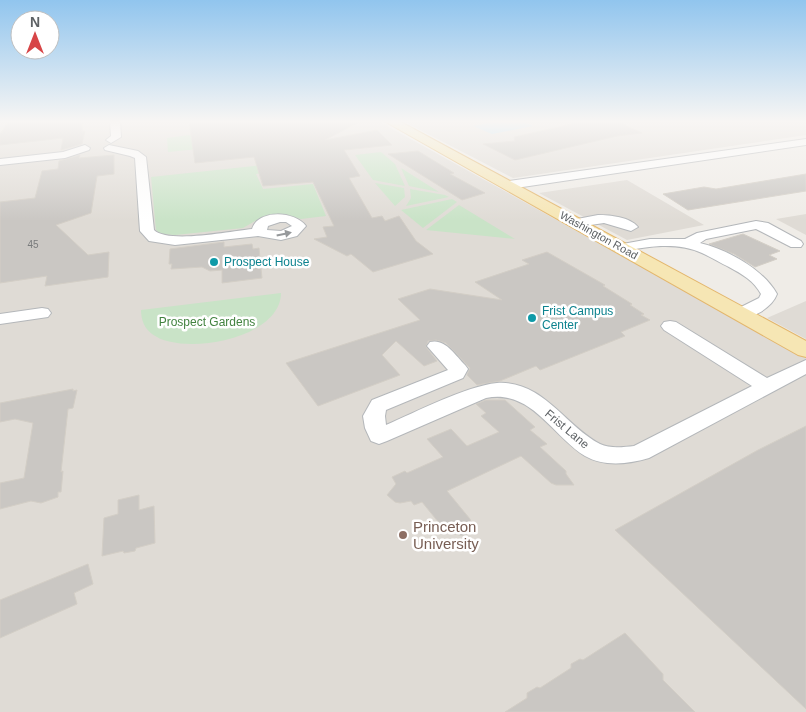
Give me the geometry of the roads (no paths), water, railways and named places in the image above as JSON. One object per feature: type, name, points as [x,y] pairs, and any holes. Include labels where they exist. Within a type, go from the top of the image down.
[{"type":"main road","name":"Washington Road","points":[[452,154],[806,350]]},
{"type":"street","points":[[0,162],[66,154]]},
{"type":"street","points":[[136,154],[140,157],[148,230],[154,238],[176,240],[260,232]]},
{"type":"street","points":[[509,185],[722,154]]},
{"type":"street","points":[[577,223],[604,218],[618,220],[631,227]]},
{"type":"street","points":[[687,244],[702,236],[756,225],[763,226],[796,244]]},
{"type":"street","points":[[622,248],[644,244],[687,244],[700,247],[746,270],[765,286],[769,294],[766,301],[741,314]]},
{"type":"street","points":[[0,319],[42,313]]},
{"type":"street","points":[[670,326],[766,386]]},
{"type":"street","name":"Frist Lane","points":[[436,346],[454,363],[458,369],[456,374],[379,405],[374,410],[373,416],[379,436],[493,389],[504,389],[526,395],[594,451],[606,455],[631,456],[806,366]]},
{"type":"place","name":"Prospect House","points":[[214,262]]},
{"type":"place","name":"Frist Campus Center","points":[[532,318]]},
{"type":"place","name":"Princeton University","points":[[403,535]]},
{"type":"park label","name":"Prospect Gardens","points":[[207,322]]}]
